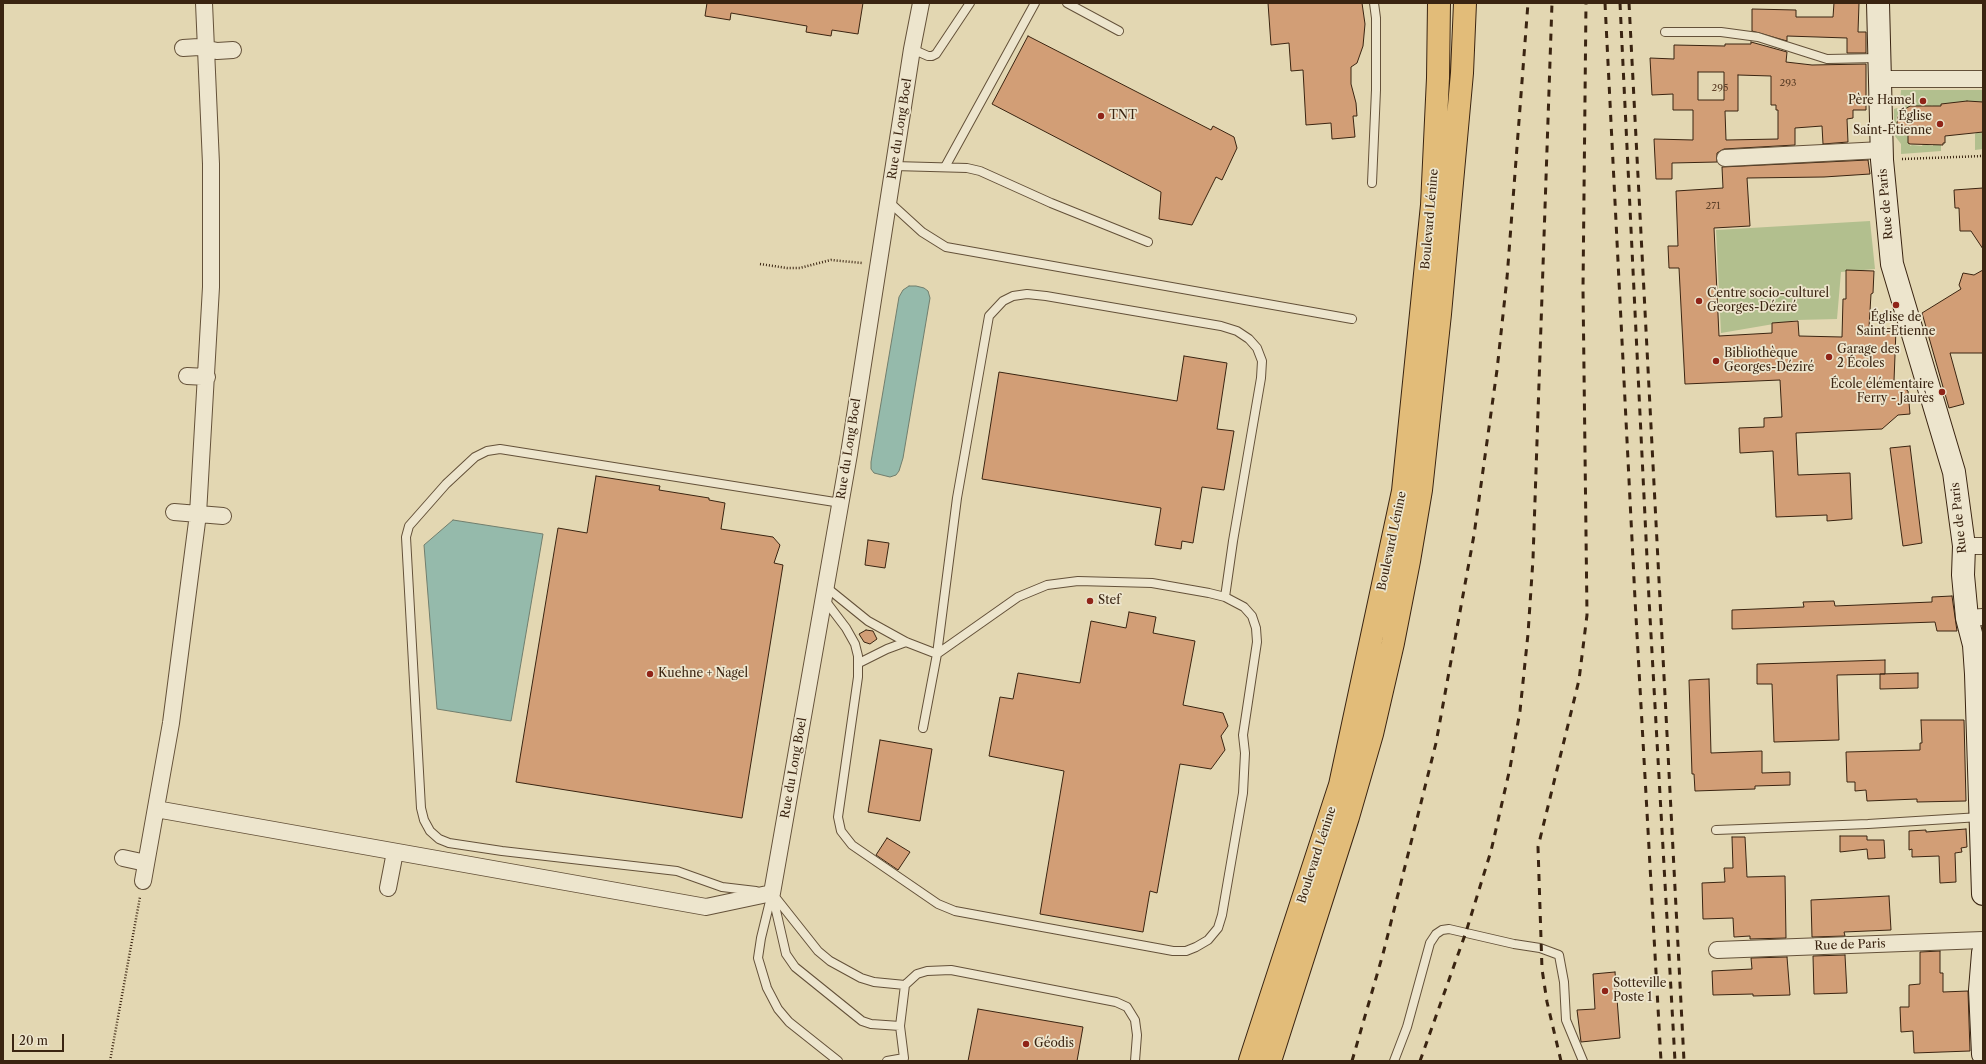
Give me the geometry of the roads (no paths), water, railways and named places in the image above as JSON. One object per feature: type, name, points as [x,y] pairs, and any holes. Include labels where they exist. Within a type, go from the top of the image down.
[{"type":"main road","name":"Boulevard Lénine","points":[[1250,1061],[1340,785],[1404,491],[1432,205],[1438,78],[1438,3]]},
{"type":"main road","points":[[1270,1061],[1348,818],[1367,749],[1393,643],[1410,561],[1421,490],[1440,314],[1462,73],[1465,3]]},
{"type":"street","points":[[143,880],[172,715],[198,514],[207,377],[211,264],[211,164],[208,49],[204,3]]},
{"type":"street","name":"Rue du Long Boel","points":[[772,893],[825,593],[912,49],[921,3]]},
{"type":"street","name":"Rue de Paris","points":[[1878,3],[1880,77],[1891,155],[1892,264],[1954,472],[1973,546],[1963,575],[1975,618],[1974,646],[1983,894]]},
{"type":"street","points":[[183,48],[199,47],[217,51],[233,50]]},
{"type":"street","points":[[1880,77],[1983,79]]},
{"type":"street","points":[[1725,158],[1891,155]]},
{"type":"street","points":[[186,376],[207,377]]},
{"type":"street","points":[[174,512],[223,516]]},
{"type":"street","points":[[156,809],[706,908],[772,893]]},
{"type":"street","points":[[388,888],[395,852]]},
{"type":"street","points":[[123,858],[146,863]]},
{"type":"street","name":"Rue de Paris","points":[[1717,950],[1983,940]]},
{"type":"street","points":[[1983,953],[1980,990],[1983,1054]]},
{"type":"lane","points":[[912,49],[928,56],[936,54],[970,3]]},
{"type":"lane","points":[[945,167],[1035,3]]},
{"type":"lane","points":[[1067,3],[1119,31]]},
{"type":"lane","points":[[1372,183],[1376,90],[1376,18],[1374,3]]},
{"type":"lane","points":[[1665,32],[1721,32],[1758,38],[1880,77]]},
{"type":"lane","points":[[894,166],[967,168],[980,171],[1051,203],[1148,242]]},
{"type":"lane","points":[[888,201],[922,232],[946,247],[1352,319]]},
{"type":"lane","points":[[923,728],[937,654],[957,498],[986,330],[989,316],[995,308],[1003,301],[1013,296],[1027,294],[1046,296],[1221,326],[1237,331],[1249,339],[1257,348],[1262,361],[1261,378],[1233,541],[1225,598]]},
{"type":"lane","points":[[840,503],[500,449],[487,450],[475,457],[446,484],[409,526],[406,537],[421,808],[424,820],[430,831],[439,839],[449,843],[502,851],[677,871],[722,888],[772,893],[818,951],[830,961],[861,978],[874,982],[905,985]]},
{"type":"lane","points":[[825,593],[851,638],[859,663],[838,817],[841,831],[852,845],[938,904],[955,911],[1173,951],[1186,951],[1208,940],[1218,928],[1222,915],[1243,793],[1245,753],[1244,735],[1257,642],[1256,628],[1252,616],[1244,607],[1225,598],[1180,587],[1152,583],[1078,580],[1047,585],[1018,597],[937,654]]},
{"type":"lane","points":[[825,593],[868,621],[906,642],[937,654]]},
{"type":"lane","points":[[859,663],[887,649],[906,642]]},
{"type":"lane","points":[[1716,830],[1868,824],[1981,817]]},
{"type":"lane","points":[[772,893],[786,954],[794,966],[862,1021],[871,1024],[900,1026]]},
{"type":"lane","points":[[772,893],[761,938],[758,958],[767,988],[778,1009],[789,1022],[838,1061]]},
{"type":"lane","points":[[1394,1061],[1407,1027],[1430,943],[1436,934],[1442,930],[1449,929],[1514,944],[1540,948],[1559,955],[1564,982],[1566,1020],[1582,1061]]},
{"type":"lane","points":[[888,1061],[904,1060],[900,1026],[905,985],[917,974],[927,971],[951,970],[1116,1002],[1127,1007],[1136,1020],[1138,1035],[1135,1061]]},
{"type":"railway","points":[[1352,1061],[1383,954],[1436,743],[1474,535],[1497,370],[1507,278],[1528,3]]},
{"type":"railway","points":[[1420,1061],[1466,932],[1491,851],[1510,768],[1520,711],[1528,634],[1533,559],[1552,3]]},
{"type":"railway","points":[[1561,1061],[1547,1002],[1542,969],[1538,847],[1579,680],[1587,615],[1583,289],[1586,3]]},
{"type":"railway","points":[[1605,3],[1635,599],[1661,1061]]},
{"type":"railway","points":[[1620,3],[1649,599],[1675,1061]]},
{"type":"railway","points":[[1629,3],[1684,1061]]},
{"type":"place","name":"Père Hamel","points":[[1923,101]]},
{"type":"place","name":"TNT","points":[[1101,116]]},
{"type":"place","name":"Église Saint-Étienne","points":[[1940,124]]},
{"type":"place","name":"Centre socio-culturel Georges-Déziré","points":[[1699,301]]},
{"type":"place","name":"Église de Saint-Etienne","points":[[1896,305]]},
{"type":"place","name":"Garage des 2 Écoles","points":[[1829,357]]},
{"type":"place","name":"Bibliothèque Georges-Déziré","points":[[1716,361]]},
{"type":"place","name":"École élémentaire Ferry - Jaurès","points":[[1942,392]]},
{"type":"place","name":"Stef","points":[[1090,601]]},
{"type":"place","name":"Kuehne + Nagel","points":[[650,674]]},
{"type":"place","name":"Sotteville Poste 1","points":[[1605,991]]},
{"type":"place","name":"Géodis","points":[[1026,1044]]}]
